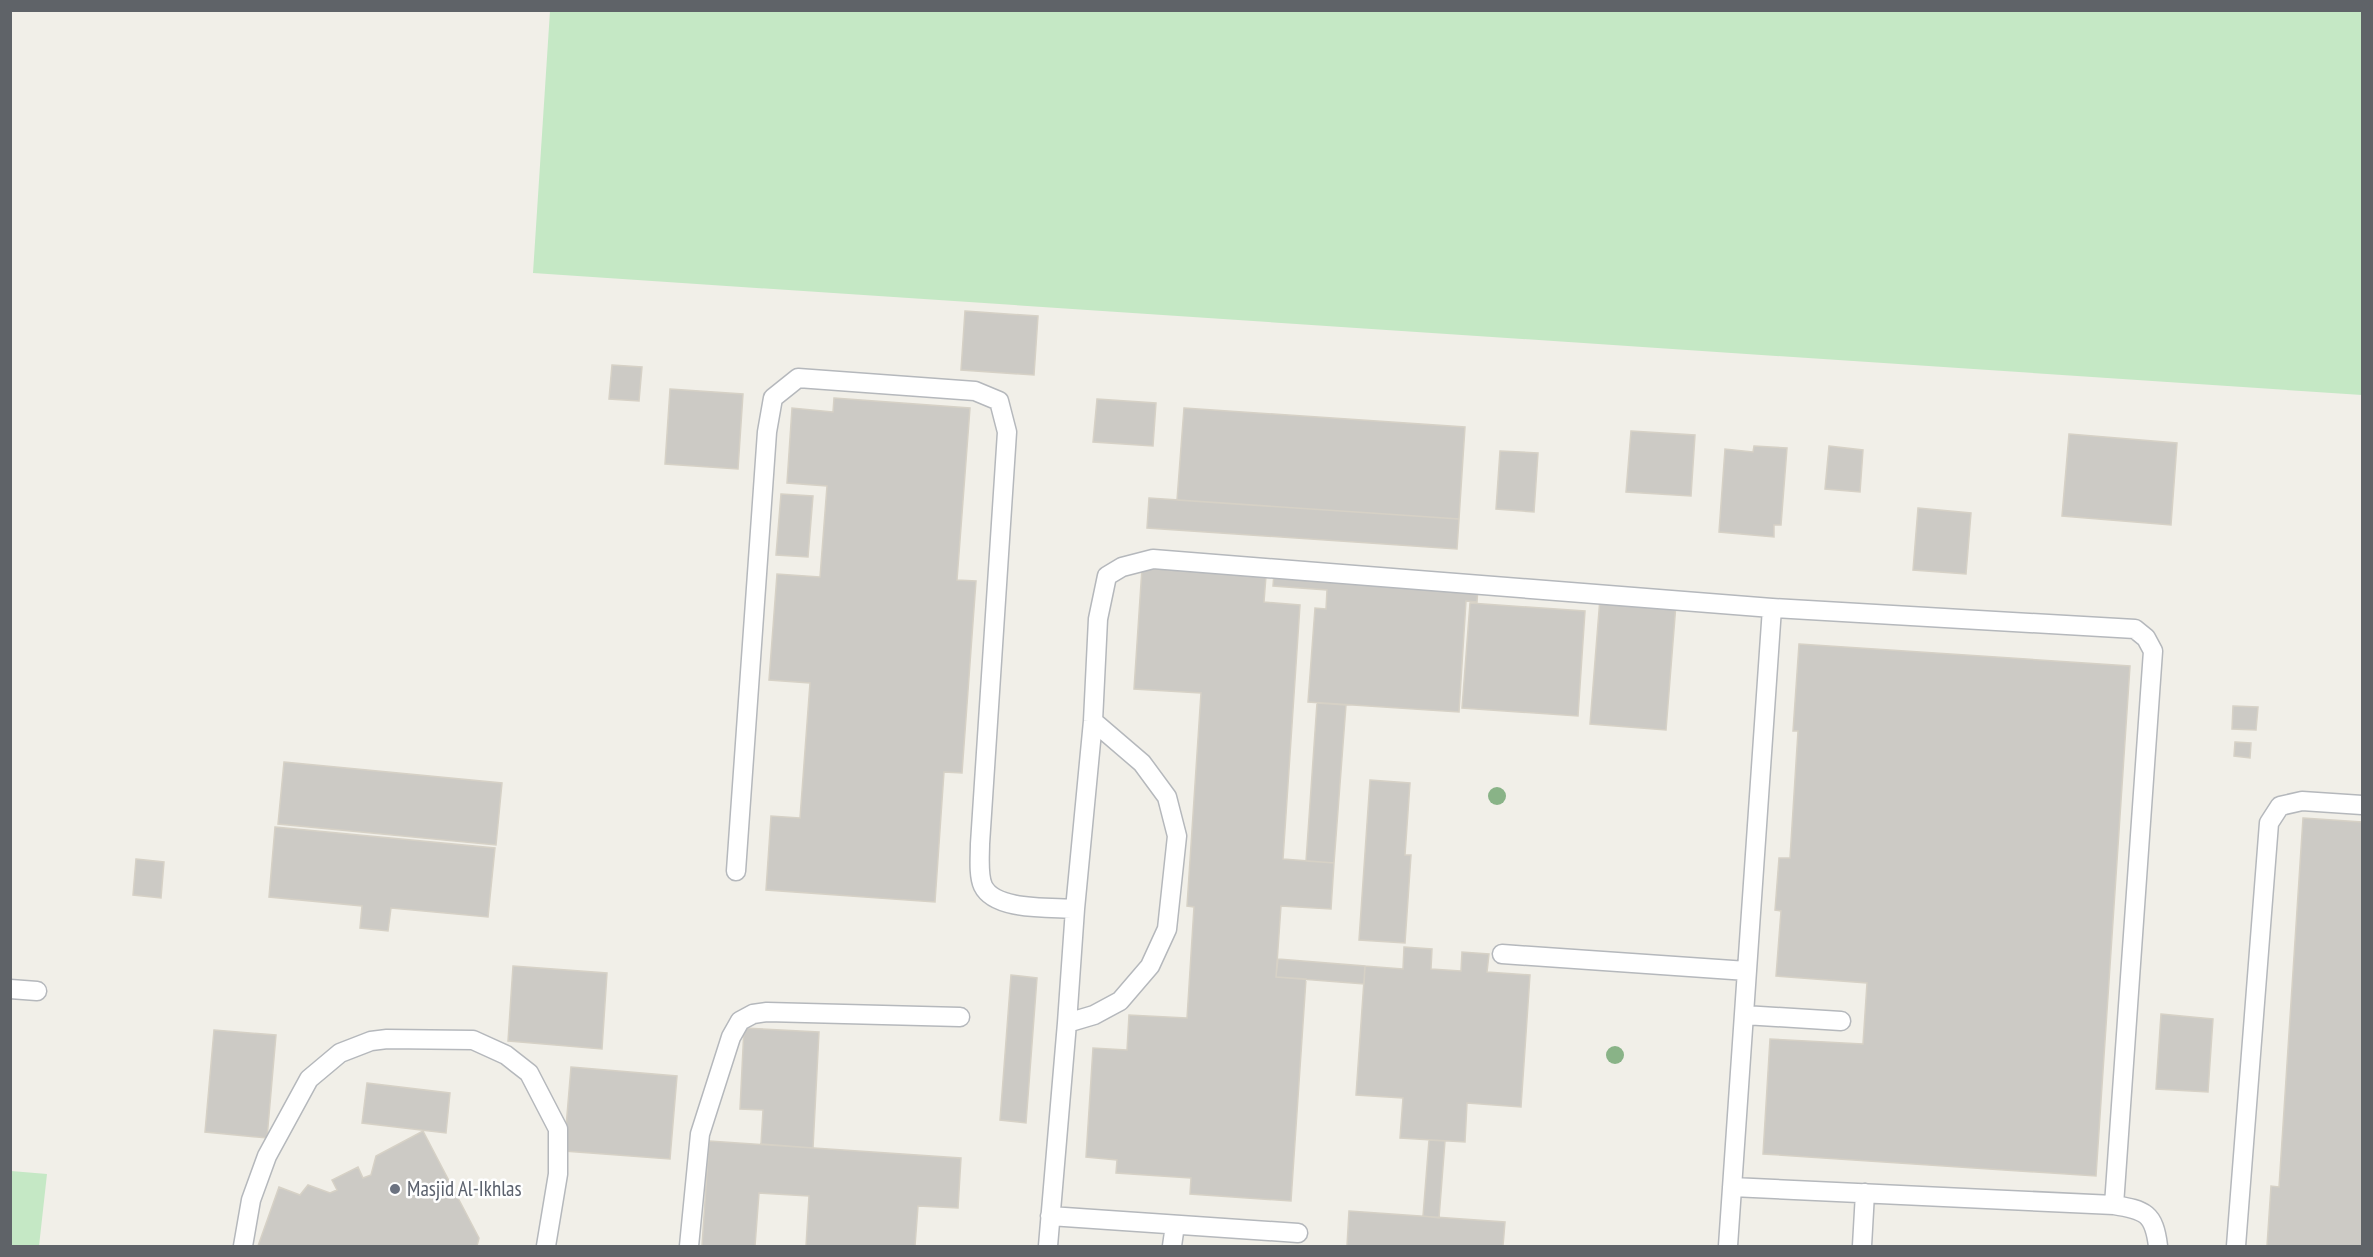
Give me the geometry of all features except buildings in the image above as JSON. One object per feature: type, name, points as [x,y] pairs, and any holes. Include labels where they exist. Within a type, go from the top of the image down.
[{"type":"lane","points":[[736,871],[767,432],[772,398],[798,378],[975,391],[999,401],[1007,432],[980,844],[982,885],[992,898],[1014,905],[1075,909]]},
{"type":"lane","points":[[1048,1246],[1075,909],[1093,721],[1098,619],[1107,576],[1122,567],[1153,560],[1772,608],[2135,629],[2146,638],[2153,651],[2114,1205]]},
{"type":"lane","points":[[1728,1246],[1772,608]]},
{"type":"lane","points":[[1067,1023],[1094,1015],[1120,1002],[1150,966],[1167,928],[1177,836],[1167,797],[1142,763],[1093,721]]},
{"type":"lane","points":[[2236,1246],[2270,824],[2280,806],[2302,801],[2362,805]]},
{"type":"lane","points":[[1502,954],[1747,971]]},
{"type":"lane","points":[[10,989],[37,991]]},
{"type":"lane","points":[[689,1246],[700,1134],[731,1037],[740,1021],[753,1014],[768,1012],[960,1017]]},
{"type":"lane","points":[[1744,1015],[1841,1021]]},
{"type":"lane","points":[[243,1246],[251,1200],[267,1156],[309,1079],[340,1053],[371,1041],[387,1039],[473,1040],[506,1055],[529,1072],[558,1129],[558,1174],[546,1246]]},
{"type":"lane","points":[[1732,1187],[2114,1205],[2140,1209],[2151,1219],[2156,1229],[2158,1246]]},
{"type":"lane","points":[[1862,1246],[1865,1193]]},
{"type":"lane","points":[[1050,1216],[1298,1233]]},
{"type":"lane","points":[[1172,1246],[1175,1225]]},
{"type":"green space","points":[[550,11],[2362,11],[2362,395],[533,273]]},
{"type":"green space","points":[[11,1171],[47,1174],[39,1246],[11,1246]]},
{"type":"place","name":"Masjid Al-Ikhlas","points":[[395,1189]]}]
